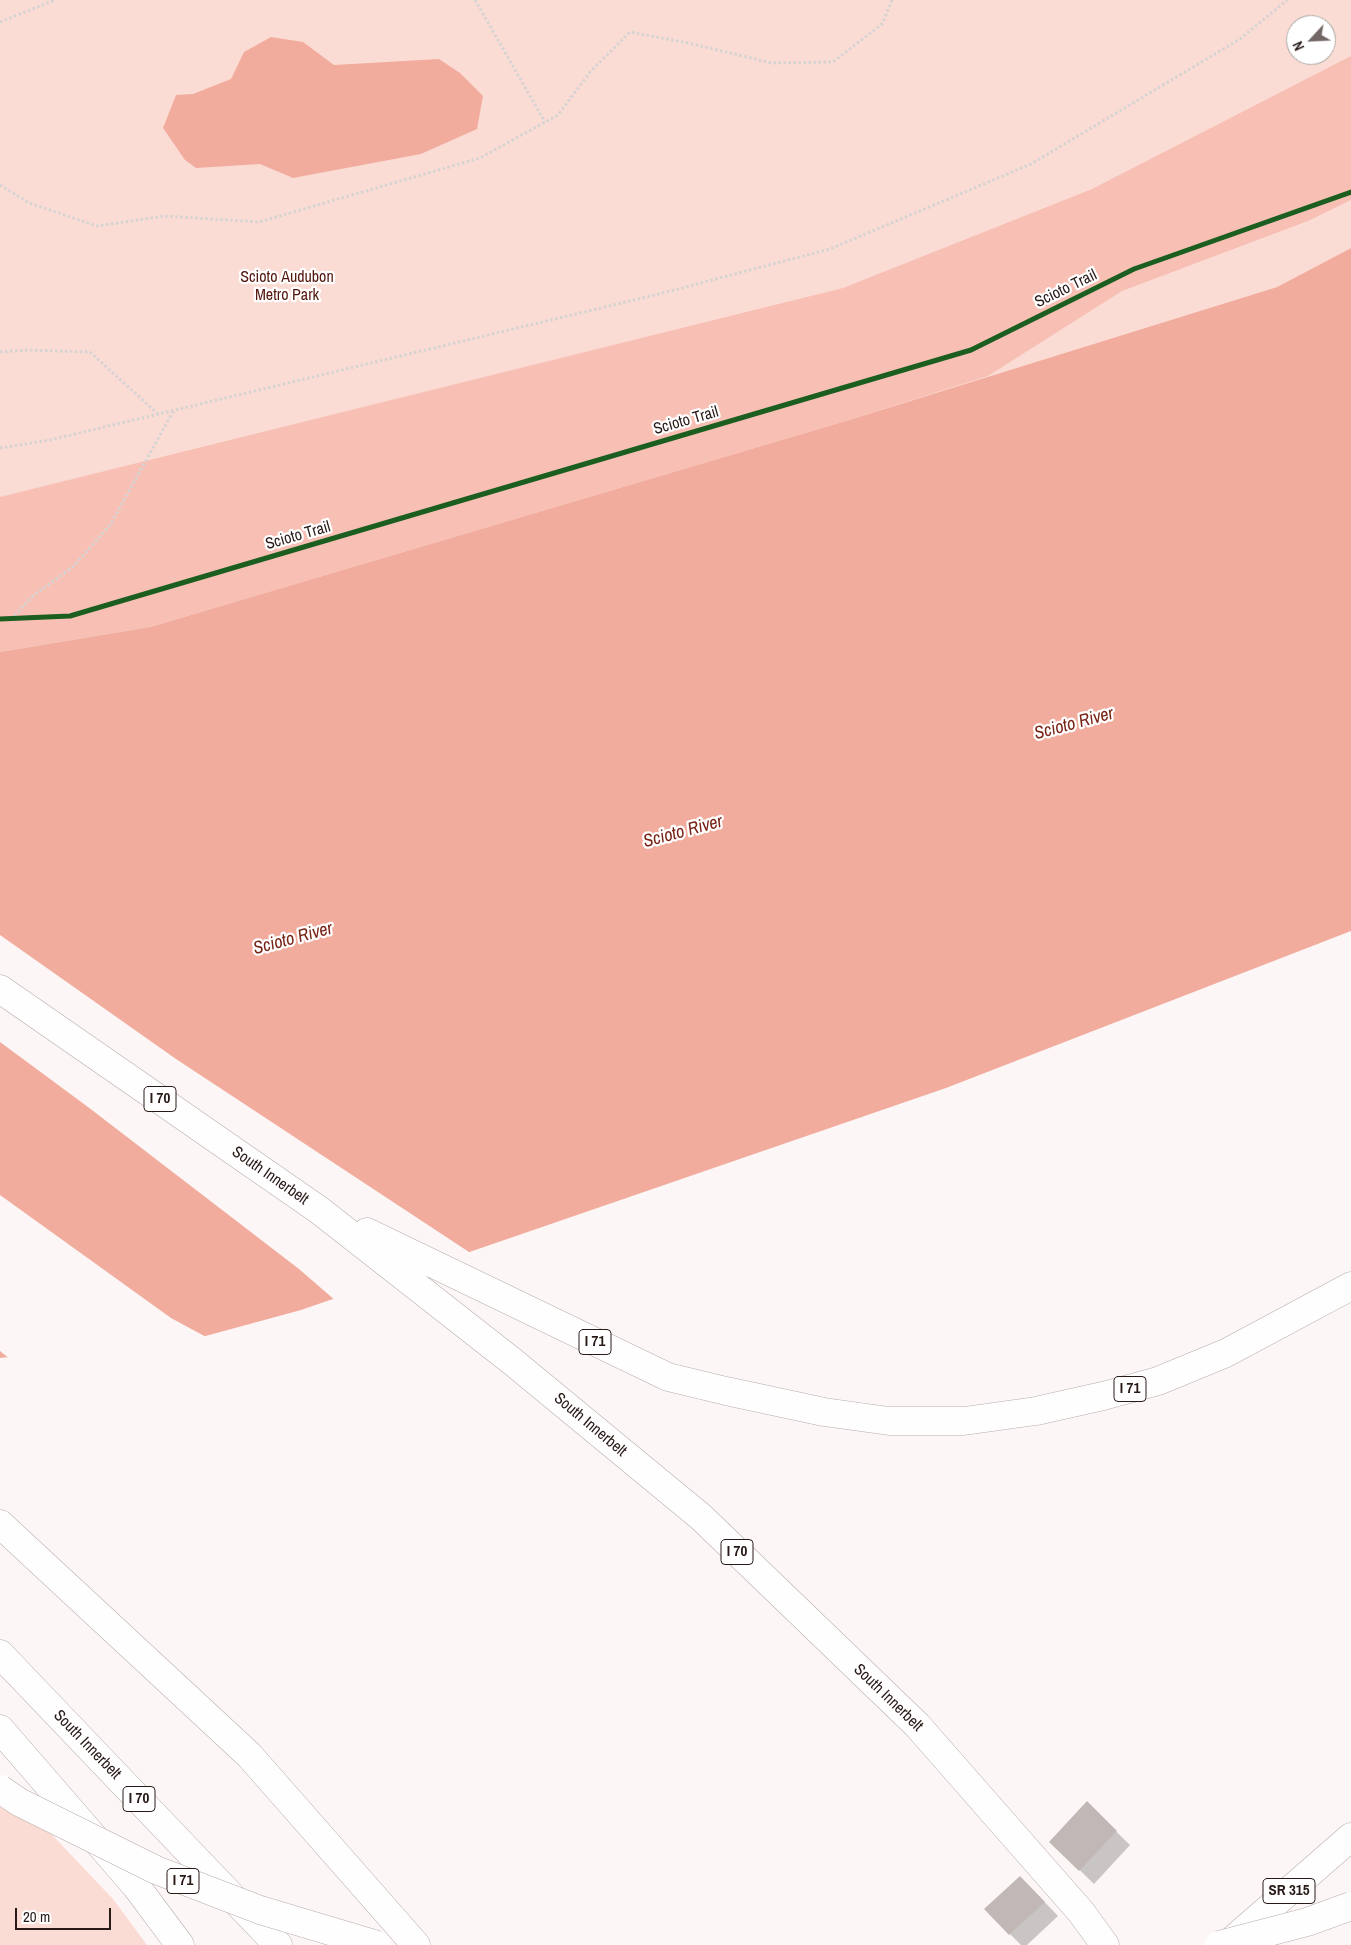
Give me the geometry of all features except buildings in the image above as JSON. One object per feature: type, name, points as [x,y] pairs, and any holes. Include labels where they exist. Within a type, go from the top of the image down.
[{"type":"highway","name":"South Innerbelt","points":[[0,989],[319,1210],[513,1362],[701,1517],[917,1725],[1081,1912],[1105,1945]]},
{"type":"highway","name":"I 71","points":[[319,1210],[668,1377],[824,1412],[889,1422],[964,1421],[1036,1411],[1158,1381],[1226,1353],[1351,1286]]},
{"type":"highway","points":[[0,1524],[249,1755],[416,1945]]},
{"type":"highway","name":"South Innerbelt","points":[[0,1654],[278,1945]]},
{"type":"highway","points":[[0,1729],[136,1886],[180,1945]]},
{"type":"highway","name":"I 71","points":[[0,1789],[19,1802],[156,1870],[260,1910],[377,1945]]},
{"type":"highway","name":"SR 315","points":[[1227,1945],[1351,1837]]},
{"type":"highway","points":[[1219,1945],[1307,1922],[1351,1906]]},
{"type":"path","points":[[0,22],[55,0]]},
{"type":"path","points":[[475,0],[545,122]]},
{"type":"path","points":[[0,185],[29,203],[97,226],[165,216],[259,222],[480,158],[558,115],[590,72],[630,32],[688,43],[772,63],[833,62],[882,24],[892,0]]},
{"type":"path","points":[[1280,5],[1281,0]]},
{"type":"path","points":[[0,448],[50,440],[655,295],[830,250],[1031,164],[1240,39],[1287,0]]},
{"type":"path","points":[[0,352],[27,350],[90,352],[158,414]]},
{"type":"path","points":[[11,619],[34,595],[74,566],[110,525],[175,410]]},
{"type":"path","points":[[11,619],[20,618]]},
{"type":"green space","name":"Scioto Audubon Metro Park","points":[[0,0],[1351,0],[1351,248],[1277,287],[849,420],[150,627],[0,652]]},
{"type":"green space","points":[[0,1780],[113,1899],[147,1945],[0,1945]]},
{"type":"shaded area","points":[[1351,56],[1351,200],[1308,221],[1122,291],[988,376],[849,420],[150,627],[0,652],[0,497],[843,288],[1092,189]]},
{"type":"water","points":[[271,37],[303,42],[334,65],[439,59],[460,73],[483,96],[477,129],[421,154],[293,178],[260,164],[196,168],[185,160],[163,128],[176,95],[193,94],[231,79],[244,52]]},
{"type":"water","name":"Scioto River","points":[[1351,248],[1351,931],[946,1088],[301,1310],[202,1337],[0,1358],[0,652],[150,627],[849,420],[1277,287]]},
{"type":"pier","points":[[0,935],[176,1059],[472,1254],[336,1301],[299,1269],[0,1042]]},
{"type":"pier","points":[[0,1195],[171,1318],[208,1338],[10,1359],[0,1351]]},
{"type":"cycle path","name":"Scioto Trail","points":[[0,619],[70,616],[971,350],[1134,269],[1351,192]]}]
